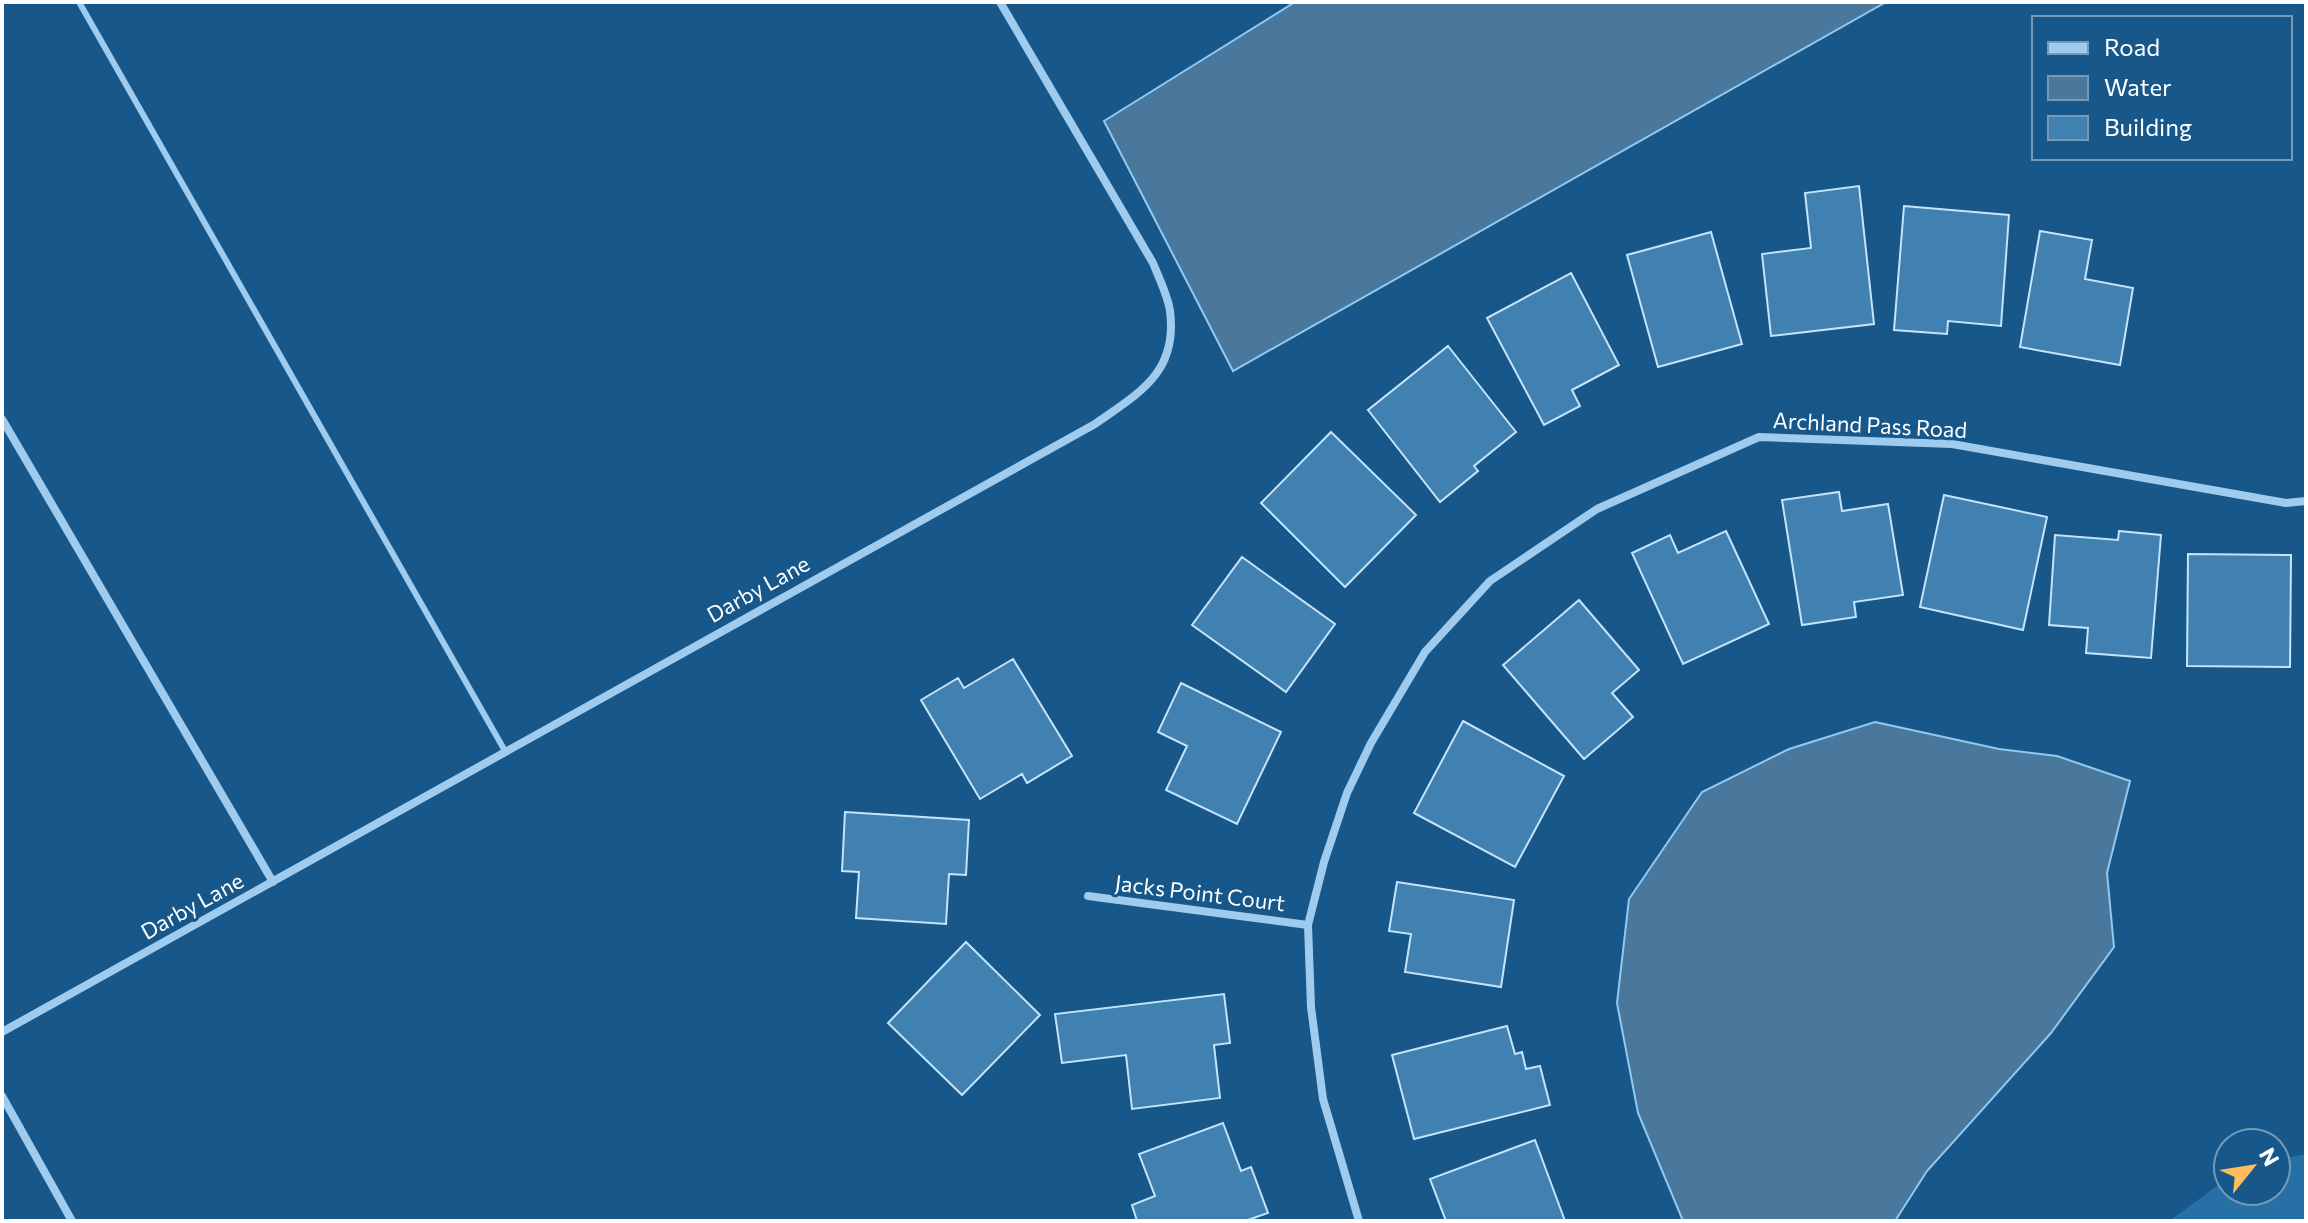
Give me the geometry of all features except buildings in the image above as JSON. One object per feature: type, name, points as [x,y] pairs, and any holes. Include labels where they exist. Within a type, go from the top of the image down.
[{"type":"street","name":"Darby Lane","points":[[2,1032],[1095,424],[1149,386],[1168,354],[1170,310],[1153,263],[1000,2]]},
{"type":"street","points":[[2,419],[273,882]]},
{"type":"street","name":"Archland Pass Road","points":[[1359,1221],[1323,1099],[1311,1007],[1308,925],[1342,806],[1371,743],[1425,652],[1490,581],[1597,509],[1759,437],[1952,444],[2286,503],[2306,501]]},
{"type":"street","name":"Jacks Point Court","points":[[1088,896],[1308,925]]},
{"type":"street","points":[[2,1096],[72,1221]]},
{"type":"lane","points":[[79,2],[505,751]]},
{"type":"shaded area","points":[[2306,1154],[2306,1221],[2169,1221],[2212,1190],[2212,1207],[2292,1207],[2292,1157]]},
{"type":"water","points":[[1295,2],[1886,2],[1233,371],[1104,121]]},
{"type":"water","points":[[1875,722],[1999,749],[2057,756],[2130,781],[2107,873],[2114,947],[2051,1033],[1927,1171],[1895,1221],[1683,1221],[1638,1113],[1617,1003],[1629,899],[1702,792],[1789,749]]}]
